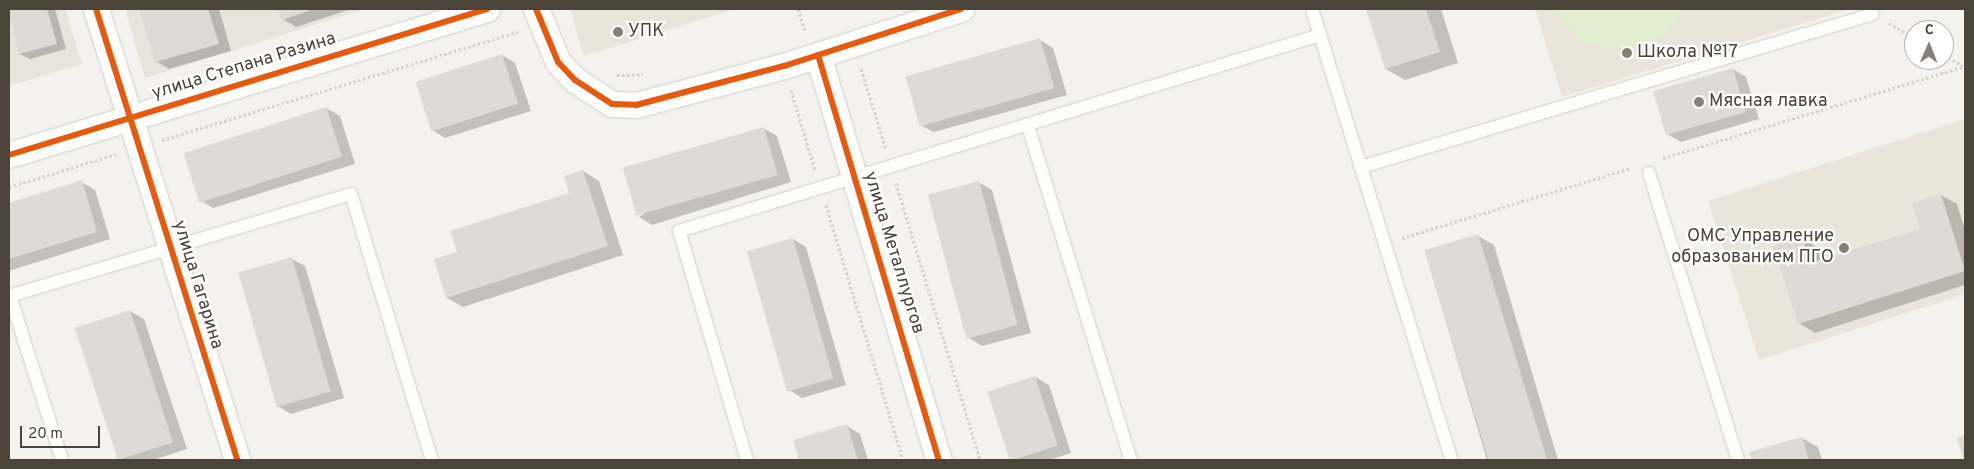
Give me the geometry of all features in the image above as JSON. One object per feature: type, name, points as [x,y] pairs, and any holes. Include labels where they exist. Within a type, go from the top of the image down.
[{"type":"street","name":"улица Гагарина","points":[[96,9],[237,460]]},
{"type":"street","name":"улица Степана Разина","points":[[9,155],[487,9]]},
{"type":"street","points":[[539,17],[558,62],[594,96],[612,104],[658,101],[784,66],[961,9]]},
{"type":"street","name":"улица Металлургов","points":[[818,55],[939,460]]},
{"type":"lane","points":[[1312,9],[1452,460]]},
{"type":"lane","points":[[1361,167],[1873,14]]},
{"type":"lane","points":[[747,460],[679,231],[856,179],[1320,35]]},
{"type":"lane","points":[[1028,126],[1131,460]]},
{"type":"lane","points":[[1645,169],[1738,460]]},
{"type":"lane","points":[[62,460],[10,296],[351,194],[432,460]]},
{"type":"path","points":[[798,9],[805,30]]},
{"type":"path","points":[[1873,14],[1904,32]]},
{"type":"path","points":[[9,187],[138,148],[539,17]]},
{"type":"path","points":[[797,32],[813,27]]},
{"type":"path","points":[[854,44],[980,460]]},
{"type":"path","points":[[784,66],[903,460]]},
{"type":"path","points":[[1660,159],[1964,66]]},
{"type":"path","points":[[607,73],[628,77],[650,73]]},
{"type":"path","points":[[1385,244],[1645,169]]},
{"type":"shaded area","points":[[9,9],[65,9],[82,64],[9,86]]},
{"type":"shaded area","points":[[125,9],[364,9],[145,78]]},
{"type":"shaded area","name":"УПК","points":[[570,9],[735,9],[584,56]]},
{"type":"shaded area","name":"Школа №17","points":[[1535,9],[1850,9],[1562,97]]},
{"type":"shaded area","name":"ОМС Управление образованием ПГО","points":[[1965,119],[1965,294],[1759,360],[1708,201]]},
{"type":"green space","points":[[1551,9],[1683,9],[1664,36],[1636,47],[1605,49],[1579,41]]},
{"type":"building","points":[[9,9],[47,9],[57,44],[19,54]]},
{"type":"building","points":[[139,9],[208,9],[219,44],[155,62]]},
{"type":"building","points":[[278,9],[314,9],[282,20]]},
{"type":"building","points":[[1366,9],[1426,9],[1440,52],[1385,69]]},
{"type":"building","points":[[1040,38],[1054,88],[920,127],[905,77]]},
{"type":"building","points":[[502,54],[518,103],[432,132],[415,82]]},
{"type":"building","name":"Мясная лавка","points":[[1733,68],[1746,112],[1666,135],[1653,91]]},
{"type":"building","points":[[326,107],[342,156],[199,203],[183,153]]},
{"type":"building","points":[[764,127],[778,175],[636,216],[623,168]]},
{"type":"building","points":[[583,170],[608,246],[446,298],[434,259],[457,252],[450,231],[569,193],[564,176]]},
{"type":"building","points":[[82,180],[97,232],[9,259],[9,203]]},
{"type":"building","points":[[979,181],[1018,325],[966,339],[928,195]]},
{"type":"building","points":[[1941,194],[1965,271],[1798,324],[1773,246],[1802,237],[1810,263],[1920,229],[1912,203]]},
{"type":"building","points":[[1478,234],[1547,460],[1489,460],[1424,250]]},
{"type":"building","points":[[793,238],[833,378],[787,392],[747,251]]},
{"type":"building","points":[[292,257],[331,392],[277,407],[238,272]]},
{"type":"building","points":[[130,310],[173,442],[118,460],[75,328]]},
{"type":"building","points":[[1035,376],[1058,445],[1010,460],[987,391]]},
{"type":"building","points":[[847,424],[858,460],[799,460],[793,440]]},
{"type":"building","points":[[1965,435],[1965,460],[1964,460],[1957,438]]},
{"type":"building","points":[[1802,437],[1809,460],[1752,460],[1749,452]]},
{"type":"cycle path","points":[[96,9],[237,460]]},
{"type":"cycle path","points":[[9,155],[487,9]]},
{"type":"cycle path","points":[[536,9],[558,62],[575,80],[612,104],[636,105],[784,66],[961,9]]},
{"type":"cycle path","points":[[818,55],[939,460]]},
{"type":"place","name":"УПК","points":[[618,32]]},
{"type":"place","name":"Школа №17","points":[[1627,53]]},
{"type":"place","name":"Мясная лавка","points":[[1699,102]]},
{"type":"place","name":"ОМС Управление образованием ПГО","points":[[1844,248]]}]
